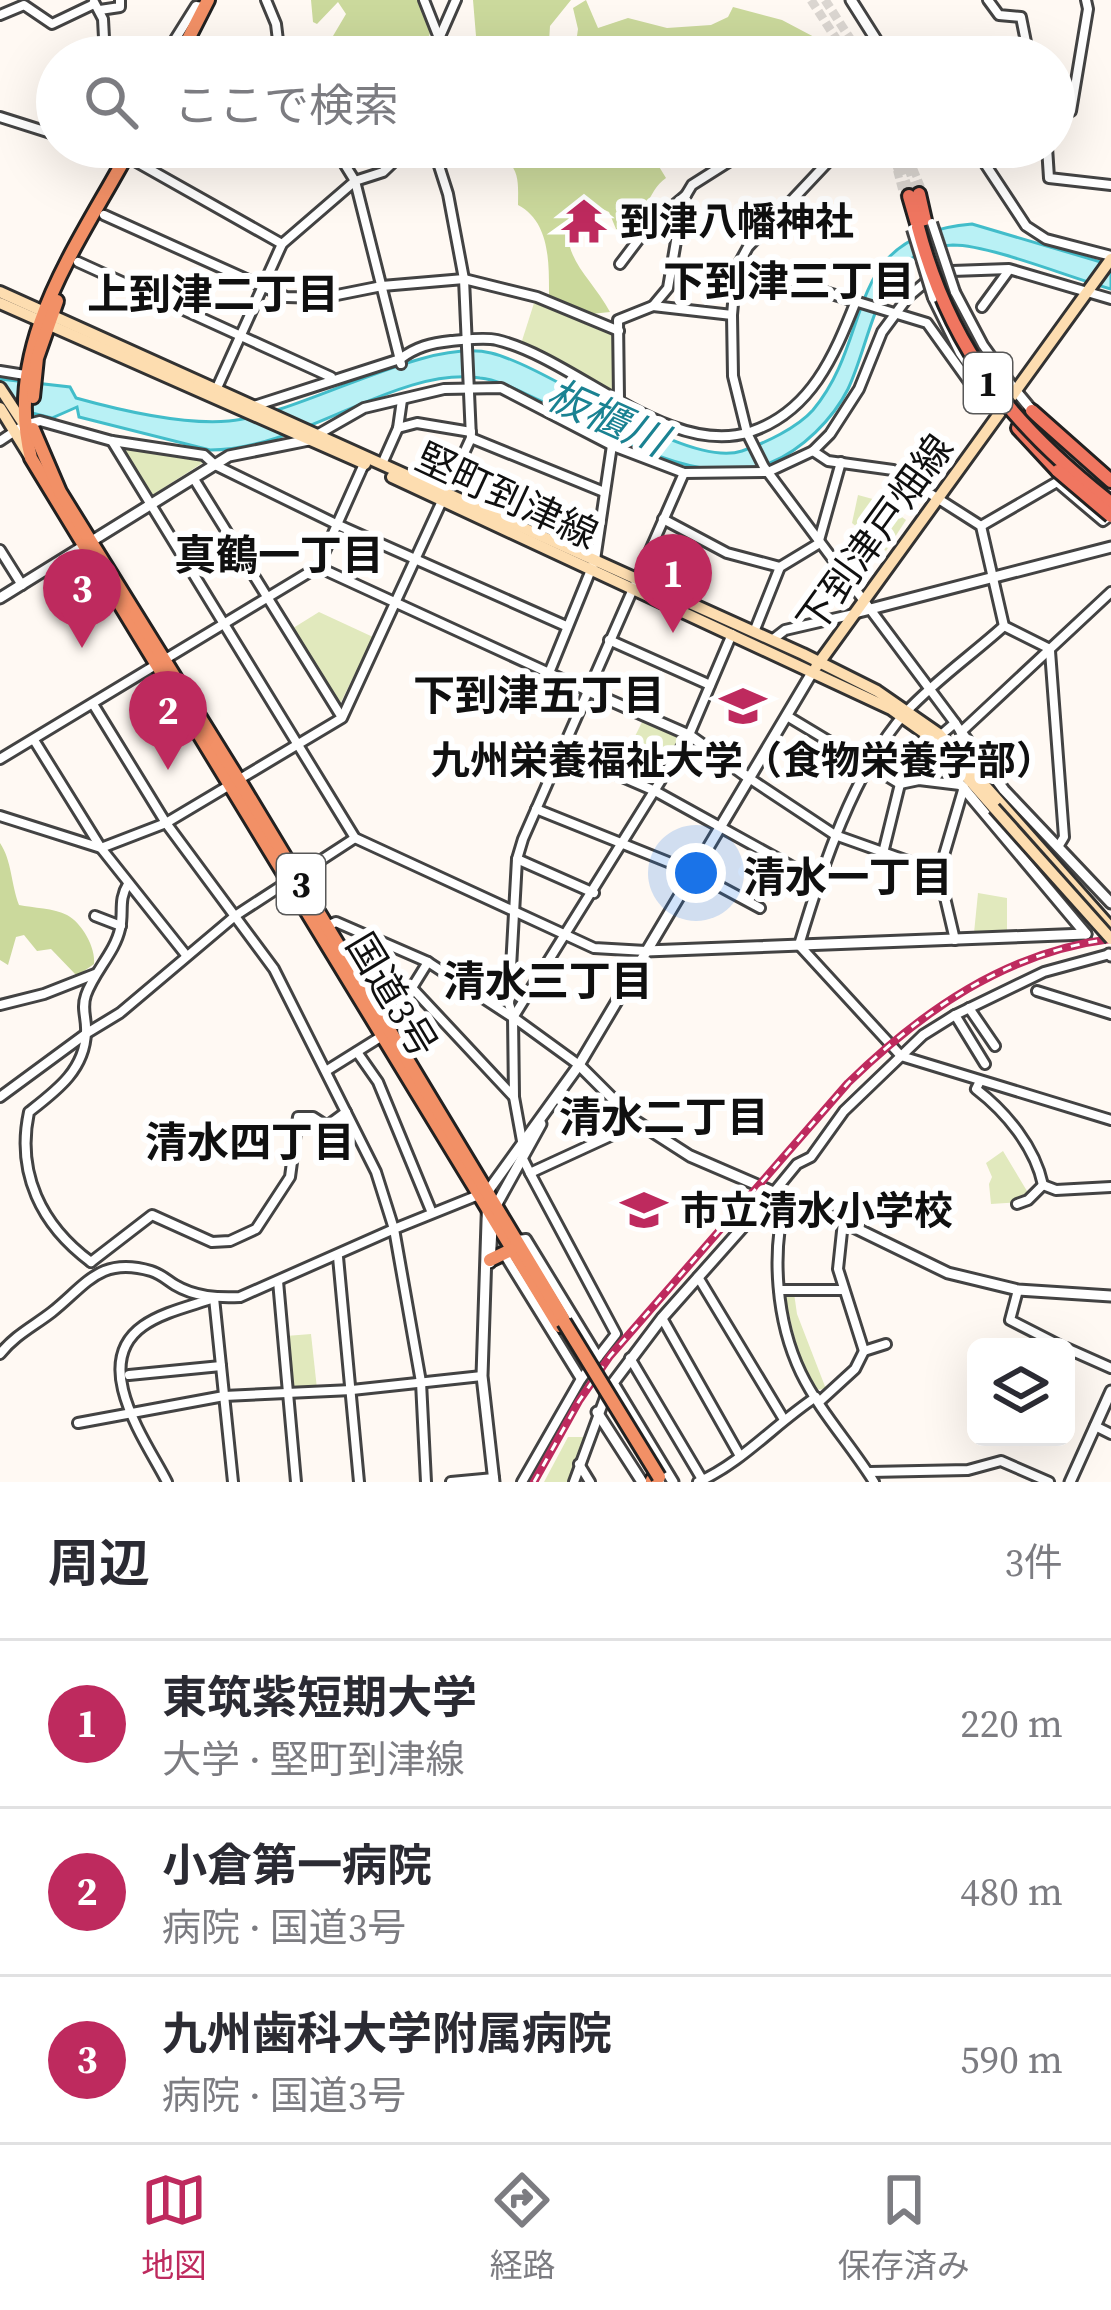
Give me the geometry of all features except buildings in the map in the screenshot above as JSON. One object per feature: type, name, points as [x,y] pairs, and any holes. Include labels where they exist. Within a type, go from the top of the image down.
[{"type":"highway","points":[[193,36],[210,2]]},
{"type":"highway","name":"国道3号","points":[[124,168],[45,318],[28,380],[25,421],[34,452],[657,1481]]},
{"type":"highway","name":"国道3号","points":[[45,318],[125,168]]},
{"type":"highway","points":[[914,195],[948,299],[980,358],[1041,429],[1111,487]]},
{"type":"highway","name":"1","points":[[922,226],[941,302],[987,381],[1111,511]]},
{"type":"highway","points":[[1032,411],[1111,487]]},
{"type":"highway","points":[[1018,428],[1058,471],[1111,511]]},
{"type":"highway","name":"国道3号","points":[[292,878],[327,926],[385,1032]]},
{"type":"highway","points":[[490,1260],[514,1245]]},
{"type":"main road","name":"下到津戸畑線","points":[[817,665],[854,614],[866,605],[1111,258]]},
{"type":"main road","name":"堅町到津線","points":[[0,292],[45,318]]},
{"type":"main road","name":"堅町到津線","points":[[0,302],[255,409],[364,464],[445,496]]},
{"type":"main road","points":[[0,388],[4,410],[25,421]]},
{"type":"main road","name":"堅町到津線","points":[[309,436],[382,464],[594,564],[772,640],[906,713],[936,736],[1111,933]]},
{"type":"main road","name":"堅町到津線","points":[[635,582],[733,632],[817,665]]},
{"type":"street","points":[[0,15],[24,5],[52,24],[96,5],[120,7],[119,0]]},
{"type":"street","points":[[266,0],[277,36]]},
{"type":"street","points":[[424,0],[438,36]]},
{"type":"street","points":[[440,36],[456,0]]},
{"type":"street","points":[[851,0],[874,36]]},
{"type":"street","points":[[988,0],[999,15],[1022,17],[1025,36]]},
{"type":"street","points":[[1075,87],[1086,0]]},
{"type":"street","points":[[177,36],[196,6],[210,2]]},
{"type":"street","points":[[96,5],[101,36]]},
{"type":"street","points":[[0,117],[36,128]]},
{"type":"street","points":[[157,168],[282,244]]},
{"type":"street","points":[[347,168],[355,181],[400,362]]},
{"type":"street","points":[[215,393],[282,244],[355,181],[387,168]]},
{"type":"street","points":[[0,816],[100,848],[166,824],[342,718],[471,435],[464,279],[440,168]]},
{"type":"street","points":[[549,673],[594,564],[619,402],[618,320],[653,306],[668,288],[687,194],[692,185],[719,168]]},
{"type":"street","points":[[822,168],[748,247],[736,269],[733,376],[748,436],[818,544],[1004,790],[1111,903]]},
{"type":"street","points":[[988,168],[1026,226],[1046,239],[1111,258]]},
{"type":"street","points":[[1048,168],[1049,178],[1111,184]]},
{"type":"street","points":[[620,264],[648,227],[687,194]]},
{"type":"street","points":[[104,215],[263,288],[303,300],[382,286],[464,279],[537,297],[620,332]]},
{"type":"street","points":[[922,226],[982,345],[1032,411],[1111,487]]},
{"type":"street","points":[[922,226],[933,298],[960,352],[1001,411]]},
{"type":"street","points":[[79,262],[332,378]]},
{"type":"street","points":[[982,307],[1010,268]]},
{"type":"street","points":[[0,598],[215,465],[238,454],[309,436],[364,408],[407,395],[471,386],[501,388],[684,473],[766,469],[813,451],[844,417],[882,332],[920,284],[934,275],[1010,268],[1111,299]]},
{"type":"street","points":[[736,269],[766,291],[825,292],[935,328],[977,393],[1111,511],[1103,520],[1057,482],[981,526]]},
{"type":"street","points":[[255,409],[332,378],[400,362],[414,348],[495,339],[694,434],[748,436],[783,417],[807,396],[841,339],[856,301]]},
{"type":"street","points":[[653,306],[732,316]]},
{"type":"street","points":[[0,371],[28,380]]},
{"type":"street","points":[[382,464],[407,395]]},
{"type":"street","points":[[0,441],[25,421],[204,455],[215,465],[336,524],[566,626]]},
{"type":"street","points":[[398,428],[417,423],[471,435],[604,492]]},
{"type":"street","points":[[112,441],[355,838],[594,948],[646,951],[1111,933]]},
{"type":"street","points":[[813,451],[828,461],[893,470],[981,526],[1004,626],[1049,649]]},
{"type":"street","points":[[754,632],[780,567],[818,544],[841,462]]},
{"type":"street","points":[[0,759],[318,567],[364,464]]},
{"type":"street","points":[[522,1482],[581,1378],[616,1334],[530,1173],[524,1150],[514,1097],[509,1004],[517,859],[586,690],[684,473]]},
{"type":"street","points":[[194,479],[342,718]]},
{"type":"street","points":[[663,519],[727,553],[780,567]]},
{"type":"street","points":[[866,605],[993,580],[1111,547]]},
{"type":"street","points":[[0,550],[22,585]]},
{"type":"street","points":[[318,567],[689,735],[835,835],[939,872]]},
{"type":"street","points":[[1086,934],[927,747],[936,736],[958,728],[1111,592]]},
{"type":"street","points":[[772,640],[785,630],[854,614]]},
{"type":"street","points":[[799,945],[835,835],[871,767],[906,713],[1004,626]]},
{"type":"street","points":[[513,1017],[689,735],[733,632]]},
{"type":"street","points":[[609,640],[710,685]]},
{"type":"street","points":[[1049,649],[1064,837],[1058,848]]},
{"type":"street","points":[[0,1354],[90,1275],[136,1268],[162,1275],[189,1292],[240,1297],[338,1256],[352,1245],[484,1197],[496,1188],[579,1065],[817,665]]},
{"type":"street","points":[[93,704],[166,824],[274,969],[376,1172],[394,1228],[421,1382],[426,1482]]},
{"type":"street","points":[[787,716],[900,784],[920,780],[963,786]]},
{"type":"street","points":[[34,740],[100,848],[186,955]]},
{"type":"street","points":[[562,751],[655,791],[818,880]]},
{"type":"street","points":[[883,853],[900,784]]},
{"type":"street","points":[[955,940],[939,872],[963,786]]},
{"type":"street","points":[[536,809],[693,872],[760,908]]},
{"type":"street","points":[[0,1096],[120,1013],[235,916],[355,838]]},
{"type":"street","points":[[517,859],[594,893]]},
{"type":"street","points":[[91,1262],[71,1247],[50,1220],[24,1161],[29,1112],[64,1088],[87,1033],[82,1008],[121,926],[120,904],[128,884]]},
{"type":"street","points":[[95,916],[121,926]]},
{"type":"street","points":[[327,926],[336,922],[428,962],[579,1065],[634,1120],[690,1156],[948,1273],[1018,1290],[1111,1296]]},
{"type":"street","points":[[799,945],[901,1056],[1111,1120]]},
{"type":"street","points":[[574,1482],[597,1412],[630,1358],[797,1164],[811,1156],[844,1111],[923,1035],[955,1015],[1044,972],[1110,955]]},
{"type":"street","points":[[326,1071],[385,1032],[428,962]]},
{"type":"street","points":[[0,1005],[96,973]]},
{"type":"street","points":[[413,989],[514,1097]]},
{"type":"street","points":[[1037,991],[1111,1014]]},
{"type":"street","points":[[969,1008],[995,1046]]},
{"type":"street","points":[[955,1015],[985,1064]]},
{"type":"street","points":[[357,1052],[378,1082],[432,1213]]},
{"type":"street","points":[[980,1081],[976,1089],[998,1107],[1032,1152],[1043,1185]]},
{"type":"street","points":[[90,1275],[91,1262],[152,1215],[212,1242],[230,1241],[256,1229],[290,1177],[298,1117],[313,1117],[327,1126],[346,1112]]},
{"type":"street","points":[[530,1173],[617,1133],[634,1120]]},
{"type":"street","points":[[486,1286],[490,1260],[484,1197],[524,1150]]},
{"type":"street","points":[[451,1482],[494,1480],[482,1376],[484,1197],[488,1180],[497,1177]]},
{"type":"street","points":[[1043,1185],[1057,1190],[1111,1187]]},
{"type":"street","points":[[1017,1204],[1028,1201],[1043,1185]]},
{"type":"street","points":[[786,1198],[779,1242],[779,1290],[791,1345],[817,1399],[874,1482]]},
{"type":"street","points":[[843,1222],[838,1253],[842,1290],[864,1351]]},
{"type":"street","points":[[581,1378],[507,1259],[514,1245],[526,1239],[598,1357]]},
{"type":"street","points":[[338,1256],[359,1482]]},
{"type":"street","points":[[698,1277],[783,1418]]},
{"type":"street","points":[[278,1281],[296,1482]]},
{"type":"street","points":[[779,1290],[842,1290]]},
{"type":"street","points":[[1018,1290],[1010,1320],[1045,1338]]},
{"type":"street","points":[[167,1482],[130,1411],[117,1362],[144,1325],[214,1298]]},
{"type":"street","points":[[214,1298],[233,1482]]},
{"type":"street","points":[[662,1318],[740,1456]]},
{"type":"street","points":[[630,1358],[702,1482],[783,1418],[817,1399],[854,1369],[864,1351],[886,1344]]},
{"type":"street","points":[[1075,1352],[1111,1368]]},
{"type":"street","points":[[129,1375],[221,1366]]},
{"type":"street","points":[[78,1423],[224,1396],[352,1390],[482,1376]]},
{"type":"street","points":[[613,1383],[657,1481]]},
{"type":"street","points":[[1070,1482],[1111,1391]]},
{"type":"street","points":[[597,1412],[657,1481]]},
{"type":"street","points":[[1095,1426],[1111,1434]]},
{"type":"street","points":[[868,1472],[968,1469],[1001,1461],[1049,1482]]},
{"type":"street","points":[[579,1464],[590,1482]]},
{"type":"green space","points":[[311,0],[419,0],[430,33],[333,36],[346,14],[338,2],[317,24]]},
{"type":"green space","points":[[473,0],[571,0],[550,26],[549,36],[476,36]]},
{"type":"green space","points":[[586,0],[598,28],[628,18],[667,28],[711,25],[728,17],[733,7],[782,20],[812,36],[577,36],[573,8]]},
{"type":"green space","points":[[513,168],[660,168],[666,178],[625,233],[616,229],[609,212],[579,198],[571,216],[568,232],[575,260],[610,312],[591,314],[549,295],[542,232],[518,205]]},
{"type":"green space","points":[[535,300],[615,334],[616,391],[520,347]]},
{"type":"green space","points":[[121,445],[202,460],[204,462],[151,496]]},
{"type":"green space","points":[[858,495],[880,501],[906,520],[886,551],[852,523]]},
{"type":"green space","points":[[319,612],[373,637],[340,704],[335,704],[290,630]]},
{"type":"green space","points":[[644,718],[687,736],[652,792],[616,775]]},
{"type":"green space","points":[[0,843],[19,905],[67,915],[87,936],[94,964],[77,976],[51,949],[37,951],[24,935],[16,937],[8,965],[0,960]]},
{"type":"green space","points":[[978,893],[1007,898],[1007,932],[974,933]]},
{"type":"green space","points":[[1003,1151],[1030,1196],[1024,1202],[991,1204],[992,1177],[986,1163]]},
{"type":"green space","points":[[784,1293],[794,1293],[797,1314],[826,1389],[815,1390],[797,1348]]},
{"type":"green space","points":[[311,1334],[317,1389],[294,1391],[286,1336]]},
{"type":"green space","points":[[568,1437],[584,1437],[570,1482],[544,1482]]},
{"type":"water","name":"板櫃川","points":[[972,224],[1111,265],[1111,289],[988,250],[953,245],[928,250],[908,261],[881,298],[848,389],[825,422],[782,457],[742,470],[712,470],[652,454],[510,387],[480,378],[415,384],[279,437],[210,450],[79,417],[77,407],[52,418],[0,405],[0,379],[70,387],[76,398],[152,416],[229,421],[291,405],[398,366],[464,351],[517,362],[687,446],[717,453],[742,451],[780,434],[813,410],[833,381],[880,268],[900,247],[930,232]]},
{"type":"tunnel","points":[[811,0],[834,36]]},
{"type":"tunnel","points":[[825,0],[848,36]]},
{"type":"tunnel","points":[[896,168],[904,197]]},
{"type":"tunnel","points":[[899,168],[909,196]]},
{"type":"tunnel","points":[[910,168],[919,194]]},
{"type":"tunnel","points":[[913,168],[923,192]]},
{"type":"railway","points":[[534,1482],[610,1356],[848,1083],[906,1032],[968,989],[1036,957],[1111,939]]},
{"type":"place","name":"到津八幡神社","points":[[584,221]]},
{"type":"place","name":"東筑紫短期大学","points":[[673,633]]},
{"type":"place","name":"九州歯科大学附属病院","points":[[82,648]]},
{"type":"place","name":"九州栄養福祉大学（食物栄養学部）","points":[[743,706]]},
{"type":"place","name":"小倉第一病院","points":[[168,770]]},
{"type":"place","name":"市立清水小学校","points":[[644,1210]]},
{"type":"district","name":"下到津三丁目","points":[[789,281]]},
{"type":"district","name":"上到津二丁目","points":[[213,294]]},
{"type":"district","name":"真鶴一丁目","points":[[279,555]]},
{"type":"district","name":"下到津五丁目","points":[[539,695]]},
{"type":"district","name":"清水一丁目","points":[[848,877]]},
{"type":"district","name":"清水三丁目","points":[[548,981]]},
{"type":"district","name":"清水二丁目","points":[[664,1117]]},
{"type":"district","name":"清水四丁目","points":[[250,1142]]}]
